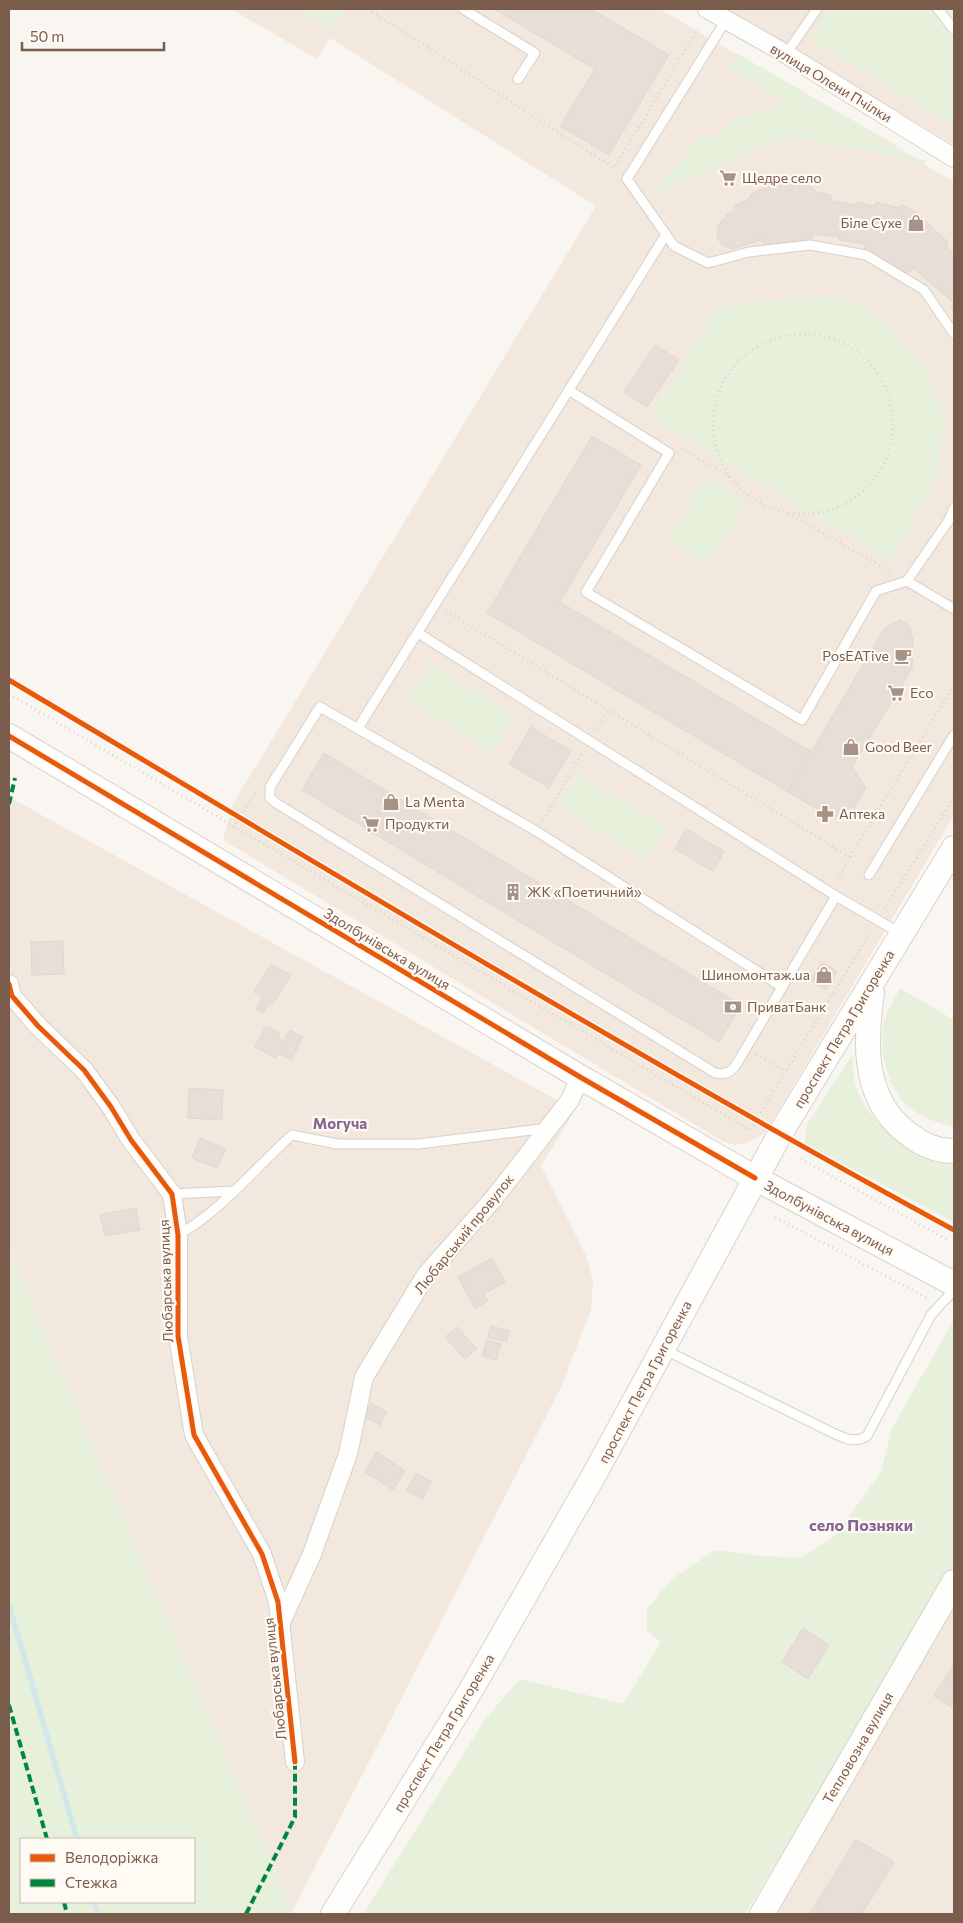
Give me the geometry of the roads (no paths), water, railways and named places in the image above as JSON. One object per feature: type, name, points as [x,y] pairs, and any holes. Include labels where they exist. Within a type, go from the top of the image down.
[{"type":"main road","name":"Здолбунівська вулиця","points":[[9,736],[580,1078],[755,1178],[954,1284]]},
{"type":"main road","name":"проспект Петра Григоренка","points":[[333,1914],[471,1690],[594,1475],[780,1134],[954,848]]},
{"type":"main road","points":[[873,982],[866,1029],[868,1062],[876,1095],[896,1124],[916,1140],[939,1151],[954,1151]]},
{"type":"main road","name":"Тепловозна вулиця","points":[[762,1914],[954,1582]]},
{"type":"street","name":"вулиця Олени Пчілки","points":[[707,9],[786,54],[954,158]]},
{"type":"street","name":"Любарська вулиця","points":[[9,984],[12,996],[38,1026],[84,1070],[111,1107],[131,1140],[172,1194],[178,1235],[178,1336],[194,1435],[262,1554],[278,1602],[295,1762]]},
{"type":"street","name":"Любарський провулок","points":[[281,1622],[312,1554],[348,1454],[364,1377],[426,1276],[477,1220],[570,1100],[580,1078]]},
{"type":"lane","points":[[463,9],[535,53],[518,79]]},
{"type":"lane","points":[[786,54],[817,9]]},
{"type":"lane","points":[[938,9],[954,30]]},
{"type":"lane","points":[[726,20],[627,179],[665,236],[674,246],[708,263],[749,252],[810,245],[866,255],[924,290],[954,334]]},
{"type":"lane","points":[[358,728],[665,236]]},
{"type":"lane","points":[[570,391],[669,453],[586,592],[802,720],[876,591],[907,580],[949,520],[954,508]]},
{"type":"lane","points":[[907,580],[954,609]]},
{"type":"lane","points":[[418,633],[836,896],[902,934]]},
{"type":"lane","points":[[782,987],[536,831],[320,707],[270,787],[269,792],[276,803],[716,1073],[731,1072],[746,1049],[836,896]]},
{"type":"lane","points":[[869,875],[954,735]]},
{"type":"lane","points":[[178,1235],[188,1229],[233,1191],[292,1135],[337,1144],[418,1144],[548,1128]]},
{"type":"lane","points":[[172,1194],[233,1191]]},
{"type":"lane","points":[[663,1349],[830,1432],[848,1440],[860,1441],[867,1436],[931,1315],[954,1290]]},
{"type":"waterway","points":[[9,1605],[77,1838]]},
{"type":"waterway","points":[[94,1903],[98,1914]]},
{"type":"place","name":"Щедре село","points":[[728,178]]},
{"type":"place","name":"Біле Сухе","points":[[916,223]]},
{"type":"place","name":"PosEATive","points":[[903,656]]},
{"type":"place","name":"Eco","points":[[896,693]]},
{"type":"place","name":"Good Beer","points":[[851,747]]},
{"type":"place","name":"La Menta","points":[[391,802]]},
{"type":"place","name":"Аптека","points":[[825,814]]},
{"type":"place","name":"Продукти","points":[[371,824]]},
{"type":"place","name":"ЖК «Поетичний»","points":[[513,892]]},
{"type":"place","name":"Шиномонтаж.ua","points":[[824,975]]},
{"type":"place","name":"ПриватБанк","points":[[733,1007]]},
{"type":"district","name":"Могуча","points":[[340,1124]]},
{"type":"district","name":"село Позняки","points":[[861,1525]]}]
